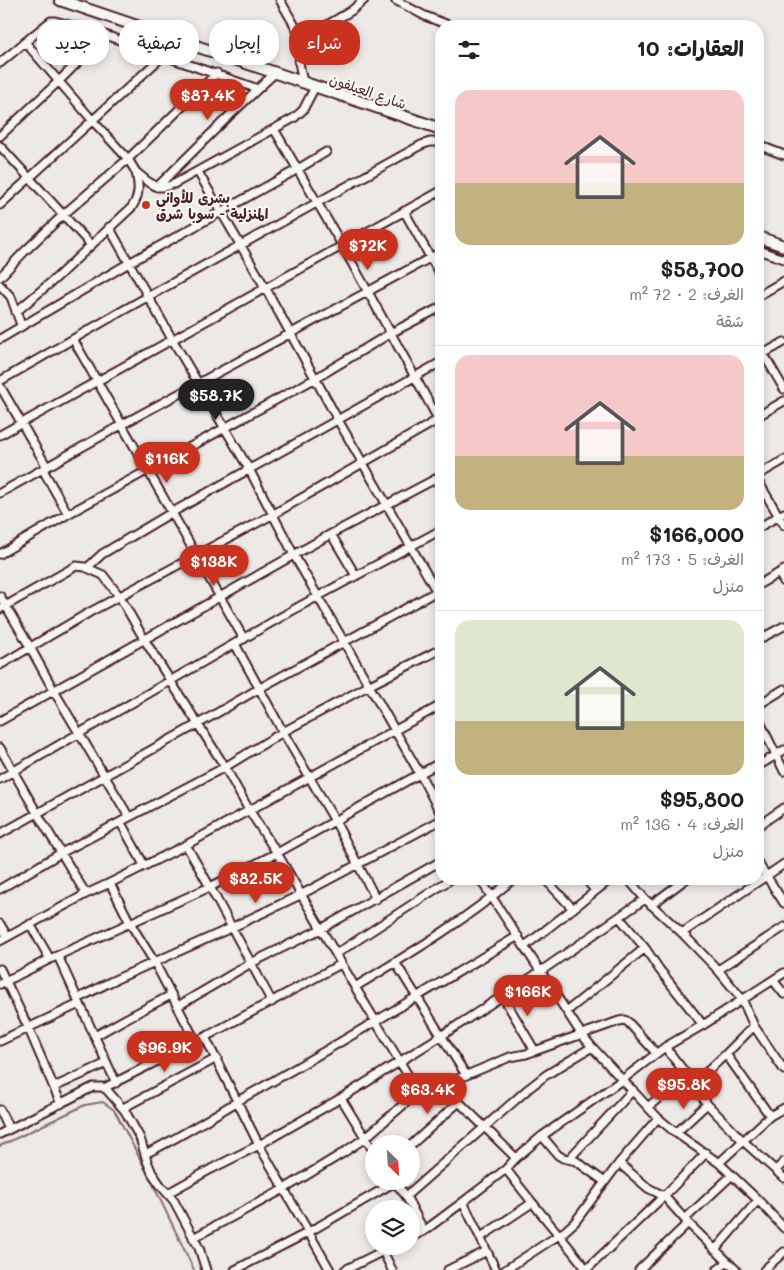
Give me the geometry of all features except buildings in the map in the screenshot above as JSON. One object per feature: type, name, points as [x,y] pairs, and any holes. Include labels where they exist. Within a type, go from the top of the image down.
[{"type":"highway","name":"شارع العيلفون","points":[[60,0],[435,128]]},
{"type":"highway","points":[[764,239],[784,246]]},
{"type":"street","points":[[280,0],[292,20]]},
{"type":"street","points":[[337,20],[351,12],[364,0]]},
{"type":"street","points":[[395,0],[435,20]]},
{"type":"street","points":[[0,63],[37,32]]},
{"type":"street","points":[[25,42],[128,159],[136,172],[157,187],[171,186],[300,113],[315,87]]},
{"type":"street","points":[[0,136],[75,65]]},
{"type":"street","points":[[0,205],[153,65]]},
{"type":"street","points":[[193,65],[258,89]]},
{"type":"street","points":[[300,65],[303,82]]},
{"type":"street","points":[[0,277],[62,215],[128,159],[217,73]]},
{"type":"street","points":[[157,187],[275,73]]},
{"type":"street","points":[[274,129],[342,245],[435,412]]},
{"type":"street","points":[[0,381],[424,144],[435,142]]},
{"type":"street","points":[[0,146],[91,245]]},
{"type":"street","points":[[764,147],[784,155]]},
{"type":"street","points":[[0,339],[129,263],[326,152]]},
{"type":"street","points":[[16,312],[56,278],[135,202],[139,190],[136,172]]},
{"type":"street","points":[[198,172],[411,547],[435,584]]},
{"type":"street","points":[[0,435],[266,289],[435,193]]},
{"type":"street","points":[[404,211],[435,265]]},
{"type":"street","points":[[110,227],[172,339],[249,469],[294,556],[435,803]]},
{"type":"street","points":[[764,252],[784,259]]},
{"type":"street","points":[[0,493],[122,424],[291,334],[366,291],[435,256]]},
{"type":"street","points":[[764,293],[784,281]]},
{"type":"street","points":[[0,285],[11,297],[21,326]]},
{"type":"street","points":[[0,554],[68,514],[148,472],[316,378],[435,309]]},
{"type":"street","points":[[73,339],[244,639]]},
{"type":"street","points":[[764,353],[784,342]]},
{"type":"street","points":[[764,361],[784,389]]},
{"type":"street","points":[[87,568],[102,554],[171,513],[435,365]]},
{"type":"street","points":[[0,386],[22,423],[68,514]]},
{"type":"street","points":[[764,413],[784,401]]},
{"type":"street","points":[[0,665],[90,612],[272,515],[363,462],[435,424]]},
{"type":"street","points":[[764,472],[784,460]]},
{"type":"street","points":[[0,721],[331,534],[435,479]]},
{"type":"street","points":[[764,490],[781,515],[784,526]]},
{"type":"street","points":[[764,525],[781,515]]},
{"type":"street","points":[[0,779],[318,597],[435,533]]},
{"type":"street","points":[[331,534],[356,576]]},
{"type":"street","points":[[3,607],[76,566],[82,566],[103,575],[120,597],[144,639],[225,767],[418,1092]]},
{"type":"street","points":[[764,581],[781,571],[784,582]]},
{"type":"street","points":[[0,834],[435,592]]},
{"type":"street","points":[[0,596],[3,607],[30,647],[129,817]]},
{"type":"street","points":[[764,637],[784,626]]},
{"type":"street","points":[[235,644],[376,898]]},
{"type":"street","points":[[0,888],[225,767],[368,686],[435,652]]},
{"type":"street","points":[[764,701],[784,689]]},
{"type":"street","points":[[0,941],[86,894],[186,845],[435,708]]},
{"type":"street","points":[[764,730],[784,771]]},
{"type":"street","points":[[0,748],[37,814],[86,894]]},
{"type":"street","points":[[764,762],[784,750]]},
{"type":"street","points":[[3,982],[277,853],[435,765]]},
{"type":"street","points":[[764,822],[784,808]]},
{"type":"street","points":[[120,822],[144,865]]},
{"type":"street","points":[[0,1041],[78,1001],[110,982],[302,894],[435,823]]},
{"type":"street","points":[[186,845],[272,1002]]},
{"type":"street","points":[[178,1006],[251,964],[321,928],[435,864]]},
{"type":"street","points":[[766,876],[784,864]]},
{"type":"street","points":[[764,873],[784,903]]},
{"type":"street","points":[[110,883],[196,1042]]},
{"type":"street","points":[[336,954],[442,885]]},
{"type":"street","points":[[484,885],[582,1035],[592,1047],[658,1118],[718,1163],[758,1200],[784,1228]]},
{"type":"street","points":[[355,987],[492,897],[506,885]]},
{"type":"street","points":[[551,885],[573,909]]},
{"type":"street","points":[[590,885],[595,891]]},
{"type":"street","points":[[524,946],[603,885]]},
{"type":"street","points":[[633,885],[718,970],[742,999],[754,1026],[781,1060],[784,1070]]},
{"type":"street","points":[[652,905],[678,885]]},
{"type":"street","points":[[682,933],[753,885]]},
{"type":"street","points":[[168,1193],[211,1169],[259,1146],[341,1098],[541,971],[645,899]]},
{"type":"street","points":[[619,916],[703,1025]]},
{"type":"street","points":[[0,924],[7,936]]},
{"type":"street","points":[[30,924],[50,959]]},
{"type":"street","points":[[718,970],[784,926]]},
{"type":"street","points":[[145,1154],[163,1146],[376,1022],[518,936]]},
{"type":"street","points":[[567,1012],[645,948]]},
{"type":"street","points":[[58,956],[116,1083]]},
{"type":"street","points":[[395,962],[466,1075]]},
{"type":"street","points":[[104,1088],[196,1042],[342,964]]},
{"type":"street","points":[[0,969],[3,982],[28,1027],[61,1104]]},
{"type":"street","points":[[420,1232],[464,1202],[506,1169],[542,1136],[622,1080],[656,1053],[784,973]]},
{"type":"street","points":[[773,980],[784,994]]},
{"type":"street","points":[[95,1036],[171,995]]},
{"type":"street","points":[[502,995],[535,1051]]},
{"type":"street","points":[[193,1238],[284,1189],[343,1153],[364,1138],[418,1092],[444,1084],[510,1057],[526,1054],[625,1020],[656,1053]]},
{"type":"street","points":[[694,1084],[754,1026]]},
{"type":"street","points":[[205,1037],[259,1146],[330,1270]]},
{"type":"street","points":[[406,1196],[528,1089],[546,1075],[592,1047]]},
{"type":"street","points":[[665,1047],[707,1104],[742,1140],[784,1178]]},
{"type":"street","points":[[726,1054],[770,1116]]},
{"type":"street","points":[[123,1108],[217,1058]]},
{"type":"street","points":[[54,1086],[107,1063]]},
{"type":"street","points":[[648,1107],[686,1075]]},
{"type":"street","points":[[444,1084],[459,1102],[516,1158]]},
{"type":"street","points":[[0,1134],[93,1087],[104,1088],[109,1091],[123,1108],[136,1129],[152,1173],[174,1201],[202,1254],[206,1270]]},
{"type":"street","points":[[569,1159],[632,1090]]},
{"type":"street","points":[[341,1098],[364,1138]]},
{"type":"street","points":[[420,1138],[459,1102]]},
{"type":"street","points":[[676,1133],[707,1104]]},
{"type":"street","points":[[718,1163],[770,1116],[784,1108]]},
{"type":"street","points":[[0,1110],[9,1129]]},
{"type":"street","points":[[505,1270],[575,1222],[619,1163],[658,1118]]},
{"type":"street","points":[[542,1136],[558,1155],[576,1161],[605,1182]]},
{"type":"street","points":[[506,1169],[587,1270],[706,1153]]},
{"type":"street","points":[[776,1170],[784,1162]]},
{"type":"street","points":[[619,1163],[648,1188],[664,1196],[736,1270]]},
{"type":"street","points":[[639,1270],[731,1176]]},
{"type":"street","points":[[235,1270],[309,1232],[381,1190]]},
{"type":"street","points":[[401,1190],[424,1230]]},
{"type":"street","points":[[715,1250],[758,1200]]},
{"type":"street","points":[[464,1202],[496,1270]]},
{"type":"street","points":[[481,1238],[532,1203]]},
{"type":"street","points":[[448,1270],[487,1251]]},
{"type":"street","points":[[764,1270],[784,1252]]},
{"type":"street","points":[[345,1270],[375,1255]]},
{"type":"street","points":[[385,1255],[392,1270]]},
{"type":"street","points":[[717,1270],[728,1262]]},
{"type":"waterway","points":[[0,1146],[85,1105],[103,1102],[114,1110],[118,1117],[149,1176],[194,1270]]},
{"type":"place","name":"بشرى للأواني المنزلية - سوبا شرق","points":[[146,205]]}]
